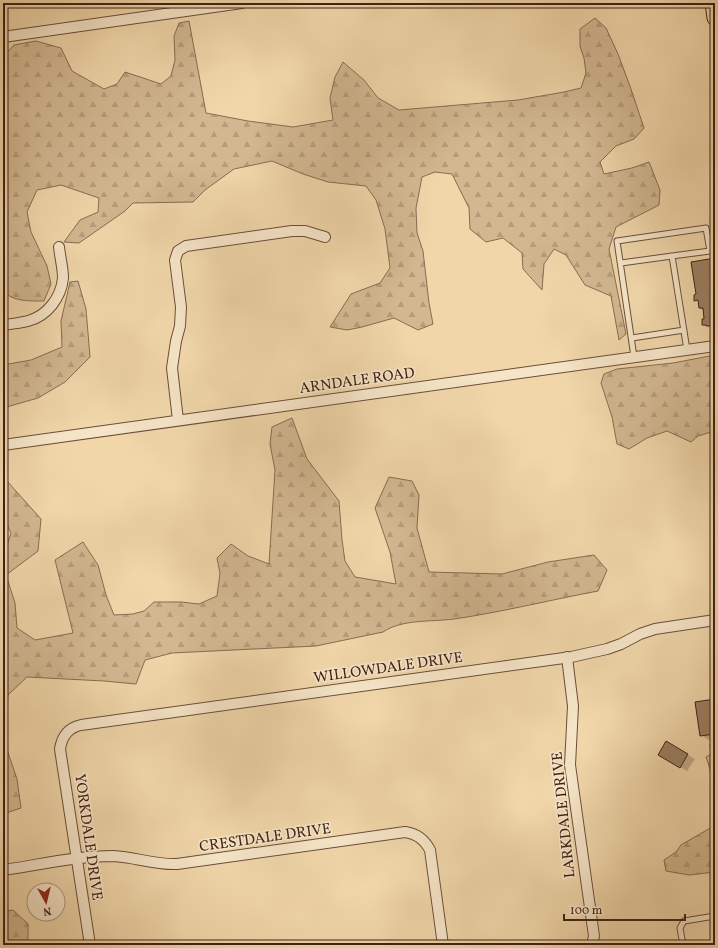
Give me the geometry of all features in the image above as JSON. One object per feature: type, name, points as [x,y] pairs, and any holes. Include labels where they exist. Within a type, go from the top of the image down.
[{"type":"main road","points":[[713,3],[715,18]]},
{"type":"street","points":[[3,37],[242,3]]},
{"type":"street","points":[[178,420],[172,368],[181,314],[175,260],[178,250],[186,246],[292,231],[305,231],[324,237]]},
{"type":"street","points":[[3,325],[28,321],[46,311],[55,301],[60,291],[63,276],[59,247]]},
{"type":"street","name":"ARNDALE ROAD","points":[[3,445],[715,346]]},
{"type":"street","name":"WILLOWDALE DRIVE","points":[[64,735],[72,728],[81,724],[567,657],[607,649],[640,634],[656,629],[715,620]]},
{"type":"street","name":"LARKDALE DRIVE","points":[[567,657],[573,706],[570,764],[594,936],[592,945]]},
{"type":"street","name":"YORKDALE DRIVE","points":[[64,735],[60,749],[90,945]]},
{"type":"street","name":"CRESTDALE DRIVE","points":[[3,870],[100,856],[116,856],[158,864],[177,864],[405,832],[411,833],[424,840],[430,850],[443,945]]},
{"type":"lane","points":[[621,263],[710,251],[706,228],[617,241],[634,357]]},
{"type":"lane","points":[[672,256],[687,350]]},
{"type":"lane","points":[[632,338],[684,330]]},
{"type":"lane","points":[[683,945],[680,928],[684,921],[715,916]]},
{"type":"green space","points":[[595,18],[606,28],[618,54],[644,128],[634,139],[616,146],[600,162],[604,174],[632,168],[649,162],[660,190],[659,205],[616,227],[609,249],[626,334],[619,340],[611,296],[585,285],[566,255],[554,249],[544,264],[542,290],[523,269],[522,253],[503,238],[486,242],[470,229],[469,208],[452,174],[435,172],[422,177],[416,208],[417,233],[423,251],[433,324],[418,330],[394,318],[347,330],[330,327],[351,294],[380,283],[390,268],[385,229],[376,200],[366,186],[328,182],[303,174],[272,161],[234,169],[205,190],[193,202],[133,203],[125,211],[79,243],[64,242],[80,220],[98,212],[99,198],[61,185],[37,190],[27,212],[31,232],[47,266],[51,284],[44,301],[27,301],[16,299],[11,297],[3,290],[3,57],[14,45],[36,41],[61,48],[72,71],[104,89],[117,84],[125,72],[161,84],[171,76],[175,60],[174,36],[179,23],[189,21],[206,113],[248,121],[293,127],[333,120],[330,98],[335,77],[343,62],[364,80],[378,98],[399,110],[518,100],[581,88],[586,73],[584,58],[580,46],[580,29]]},
{"type":"green space","points":[[78,281],[86,309],[90,357],[65,382],[38,398],[3,408],[3,365],[31,360],[62,347],[61,321],[70,282]]},
{"type":"green space","points":[[715,355],[715,431],[698,436],[691,442],[667,431],[647,438],[629,449],[617,444],[612,417],[601,383],[604,374],[617,369],[673,363]]},
{"type":"green space","points":[[292,418],[307,459],[339,501],[345,561],[355,577],[396,584],[390,552],[375,508],[389,477],[412,481],[419,495],[417,528],[429,572],[502,574],[548,562],[594,555],[607,570],[598,591],[472,616],[408,623],[383,632],[316,646],[172,653],[145,660],[136,684],[27,677],[8,695],[3,730],[3,558],[11,533],[3,517],[3,481],[7,481],[41,519],[38,551],[6,575],[15,603],[17,628],[35,640],[73,633],[55,560],[83,542],[98,565],[106,595],[114,615],[133,614],[144,611],[154,602],[199,604],[217,596],[220,573],[217,558],[231,544],[248,556],[269,564],[275,470],[270,444],[272,427]]},
{"type":"green space","points":[[3,738],[17,779],[21,808],[3,814]]},
{"type":"green space","points":[[715,752],[715,803],[711,774],[706,757]]},
{"type":"green space","points":[[712,827],[715,827],[715,872],[689,875],[666,871],[664,860],[676,852],[681,845]]},
{"type":"green space","points":[[13,910],[28,924],[28,945],[3,945],[3,912]]},
{"type":"building","points":[[715,258],[715,325],[706,326],[702,325],[702,319],[704,319],[703,308],[699,308],[698,300],[694,301],[694,295],[696,294],[691,262]]},
{"type":"building","points":[[715,699],[715,734],[700,736],[695,702]]},
{"type":"building","points":[[666,741],[688,754],[680,768],[658,755]]}]
